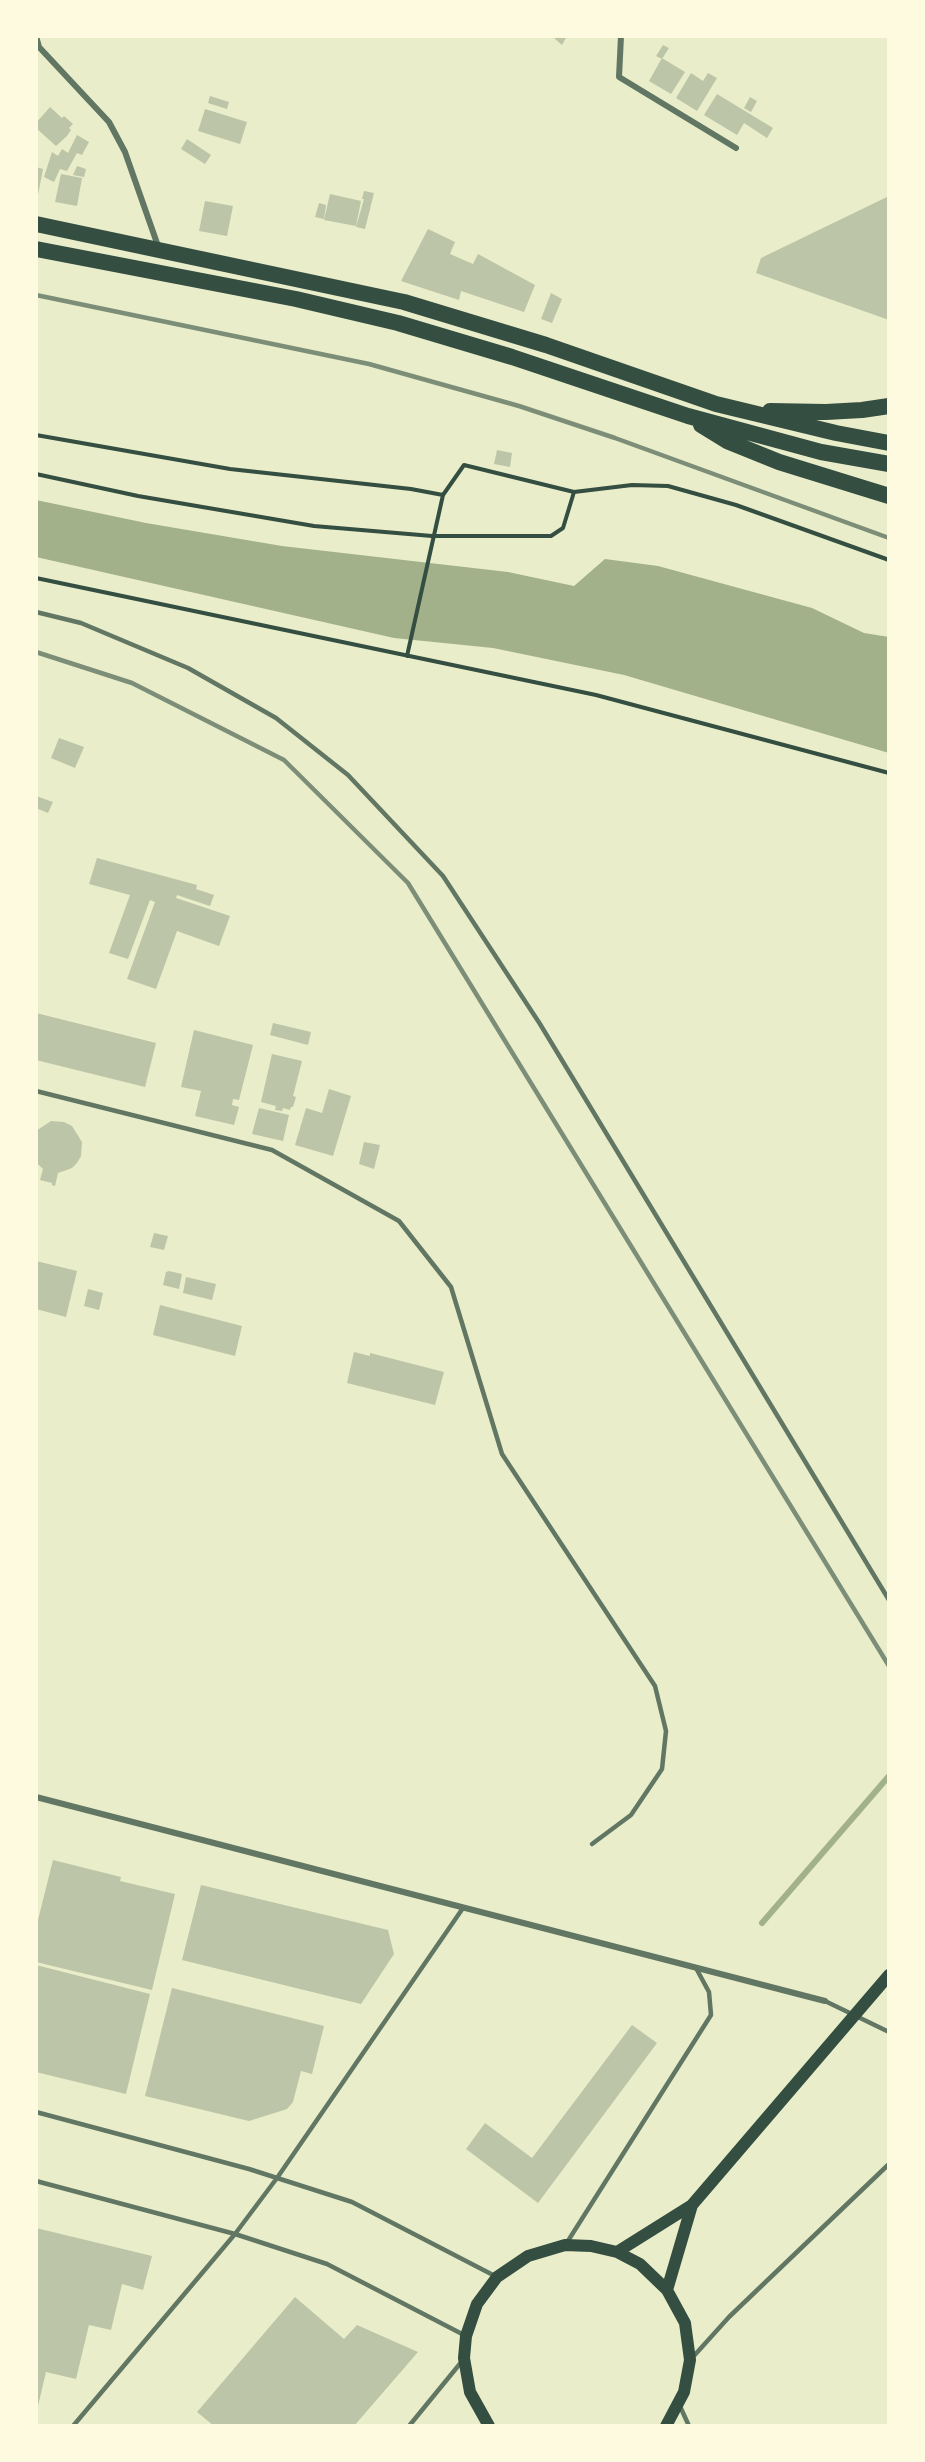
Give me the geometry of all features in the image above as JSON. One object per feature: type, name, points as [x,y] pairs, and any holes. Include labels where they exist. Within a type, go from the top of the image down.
[{"type":"highway","points":[[36,224],[404,302],[448,314],[744,412],[889,443]]},
{"type":"highway","points":[[36,249],[296,299],[398,323],[512,357],[688,416],[821,452],[886,465]]},
{"type":"highway","points":[[744,412],[826,412],[889,406]]},
{"type":"highway","points":[[688,416],[727,441],[779,462],[889,496]]},
{"type":"main road","points":[[617,2252],[692,2205],[889,1975]]},
{"type":"main road","points":[[668,2290],[692,2205]]},
{"type":"main road","points":[[487,2425],[470,2392],[464,2358],[466,2336],[477,2304],[497,2277],[528,2256],[565,2246],[591,2246],[617,2252],[640,2264],[668,2290],[685,2323],[690,2360],[684,2392],[666,2426]]},
{"type":"street","points":[[36,36],[39,47],[109,122],[125,152],[159,250]]},
{"type":"street","points":[[621,36],[619,77],[736,148]]},
{"type":"street","points":[[36,1797],[825,2001]]},
{"type":"lane","points":[[36,612],[81,623],[188,668],[276,718],[348,775],[443,876],[540,1024],[889,1600]]},
{"type":"lane","points":[[36,1091],[273,1150],[399,1221],[452,1287],[502,1454],[655,1686],[666,1731],[662,1770],[630,1815],[592,1844]]},
{"type":"lane","points":[[73,2426],[235,2234],[278,2178],[463,1908]]},
{"type":"lane","points":[[565,2246],[711,2015],[709,1992],[696,1968]]},
{"type":"lane","points":[[825,2001],[889,2032]]},
{"type":"lane","points":[[36,2112],[278,2178],[352,2202],[497,2277]]},
{"type":"lane","points":[[690,2360],[729,2316],[889,2164]]},
{"type":"lane","points":[[36,2181],[235,2234],[327,2264],[466,2336]]},
{"type":"lane","points":[[409,2426],[464,2358]]},
{"type":"lane","points":[[679,2403],[689,2426]]},
{"type":"path","points":[[36,435],[230,469],[411,489],[443,495]]},
{"type":"path","points":[[406,656],[443,495],[464,465],[574,492],[632,485],[668,486],[736,505],[889,560]]},
{"type":"path","points":[[36,474],[138,496],[314,526],[432,536],[551,536],[563,528],[574,492]]},
{"type":"path","points":[[36,578],[596,695],[889,773]]},
{"type":"shaded area","points":[[36,500],[146,523],[282,546],[508,572],[574,586],[605,559],[658,566],[812,608],[864,633],[889,637],[889,753],[624,675],[493,648],[394,638],[36,557]]},
{"type":"building","points":[[555,36],[567,36],[562,45],[554,38]]},
{"type":"building","points":[[663,45],[669,48],[662,59],[656,56]]},
{"type":"building","points":[[662,58],[685,72],[671,94],[649,81]]},
{"type":"building","points":[[691,73],[703,81],[708,73],[717,78],[697,111],[676,98]]},
{"type":"building","points":[[717,94],[773,128],[767,138],[744,123],[737,135],[704,115]]},
{"type":"building","points":[[210,96],[229,102],[227,109],[208,103]]},
{"type":"building","points":[[750,97],[757,101],[751,112],[744,108]]},
{"type":"building","points":[[50,107],[73,124],[67,136],[56,146],[36,128],[36,123]]},
{"type":"building","points":[[205,109],[247,122],[240,144],[198,131]]},
{"type":"building","points":[[77,135],[89,142],[82,155],[77,153],[67,171],[60,169],[54,182],[44,177],[52,152],[58,156],[62,149],[68,153]]},
{"type":"building","points":[[187,139],[211,155],[205,164],[181,149]]},
{"type":"building","points":[[77,166],[86,169],[84,177],[73,175]]},
{"type":"building","points":[[36,167],[43,169],[37,200],[36,200]]},
{"type":"building","points":[[61,174],[82,178],[77,206],[55,202]]},
{"type":"building","points":[[364,191],[374,193],[365,229],[356,227]]},
{"type":"building","points":[[330,194],[361,201],[356,226],[324,220]]},
{"type":"building","points":[[889,196],[889,320],[756,273],[761,258]]},
{"type":"building","points":[[205,201],[233,206],[227,236],[199,231]]},
{"type":"building","points":[[319,203],[326,205],[324,219],[315,217]]},
{"type":"building","points":[[428,229],[455,242],[450,254],[473,264],[478,254],[535,285],[524,312],[461,291],[459,300],[401,281]]},
{"type":"building","points":[[551,293],[562,299],[552,323],[541,319]]},
{"type":"building","points":[[497,450],[512,453],[510,467],[494,464]]},
{"type":"building","points":[[59,738],[84,747],[75,768],[51,758]]},
{"type":"building","points":[[36,796],[53,802],[48,813],[36,808]]},
{"type":"building","points":[[97,858],[197,885],[196,889],[214,895],[210,906],[177,895],[176,898],[230,916],[219,946],[177,931],[156,989],[127,979],[155,902],[150,900],[128,959],[109,953],[130,895],[89,884]]},
{"type":"building","points":[[36,1013],[156,1043],[145,1087],[36,1060]]},
{"type":"building","points":[[273,1023],[311,1032],[308,1045],[270,1035]]},
{"type":"building","points":[[194,1030],[253,1045],[239,1100],[233,1099],[232,1105],[239,1107],[234,1125],[195,1116],[201,1091],[181,1087]]},
{"type":"building","points":[[272,1054],[302,1061],[293,1096],[296,1097],[290,1110],[283,1108],[282,1111],[275,1110],[276,1106],[261,1102]]},
{"type":"building","points":[[329,1089],[351,1096],[333,1156],[295,1145],[306,1108],[322,1113]]},
{"type":"building","points":[[259,1108],[289,1115],[283,1141],[252,1134]]},
{"type":"building","points":[[51,1121],[64,1122],[72,1126],[82,1142],[81,1156],[77,1163],[72,1168],[58,1173],[55,1186],[40,1180],[43,1169],[36,1162],[36,1131]]},
{"type":"building","points":[[364,1142],[380,1145],[374,1169],[359,1164]]},
{"type":"building","points":[[154,1233],[168,1236],[164,1250],[150,1247]]},
{"type":"building","points":[[36,1261],[77,1271],[66,1317],[36,1309]]},
{"type":"building","points":[[166,1272],[182,1274],[179,1289],[163,1285]]},
{"type":"building","points":[[186,1277],[216,1284],[212,1300],[183,1293]]},
{"type":"building","points":[[88,1289],[103,1293],[99,1310],[84,1306]]},
{"type":"building","points":[[160,1305],[242,1326],[235,1356],[153,1335]]},
{"type":"building","points":[[354,1352],[370,1356],[370,1353],[444,1372],[435,1405],[347,1383]]},
{"type":"building","points":[[53,1860],[121,1877],[120,1881],[175,1894],[152,1990],[36,1962],[36,1928]]},
{"type":"building","points":[[201,1885],[388,1930],[394,1954],[361,2004],[182,1960]]},
{"type":"building","points":[[36,1965],[150,1994],[126,2094],[36,2072]]},
{"type":"building","points":[[172,1988],[324,2026],[312,2074],[301,2071],[293,2102],[287,2109],[249,2121],[145,2096]]},
{"type":"building","points":[[632,2025],[657,2043],[538,2203],[466,2149],[485,2123],[532,2158]]},
{"type":"building","points":[[36,2228],[152,2256],[143,2290],[122,2284],[111,2330],[89,2325],[76,2379],[46,2372],[37,2410]]},
{"type":"building","points":[[295,2297],[344,2339],[357,2325],[418,2352],[354,2426],[214,2426],[197,2412]]},
{"type":"waterway","points":[[762,1923],[889,1776]]},
{"type":"railway","points":[[36,295],[369,364],[519,406],[615,438],[889,538]]},
{"type":"railway","points":[[36,652],[132,683],[284,760],[408,883],[889,1666]]}]
